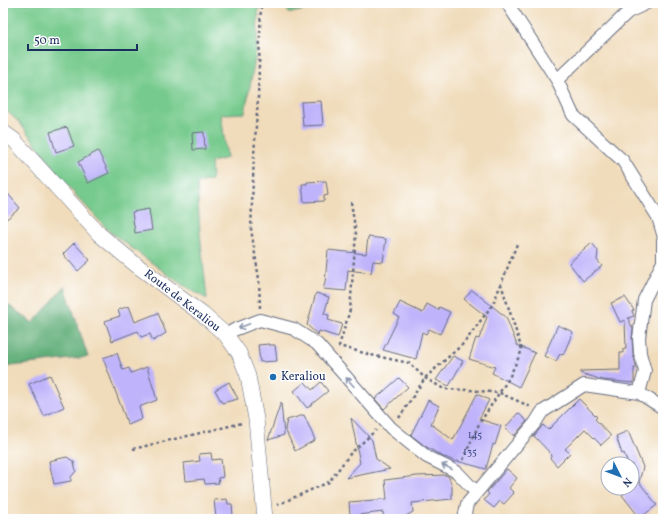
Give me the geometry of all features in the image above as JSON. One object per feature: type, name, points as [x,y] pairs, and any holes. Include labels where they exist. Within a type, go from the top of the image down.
[{"type":"street","points":[[507,3],[557,80],[573,115],[623,161],[658,217],[663,234]]},
{"type":"street","points":[[557,80],[628,12],[647,3]]},
{"type":"street","name":"Route de Keraliou","points":[[3,132],[14,140],[99,234],[135,264],[202,314],[226,335],[239,353],[248,376],[256,419],[265,515]]},
{"type":"street","points":[[639,393],[645,372],[640,353],[639,338],[644,300],[663,262],[663,240]]},
{"type":"street","points":[[226,335],[234,330],[260,320],[294,329],[317,344],[391,428],[427,457],[457,472],[476,492]]},
{"type":"street","points":[[464,519],[468,504],[476,492],[535,423],[542,412],[584,385],[639,393],[663,408]]},
{"type":"path","points":[[260,320],[258,279],[251,229],[258,98],[261,3]]},
{"type":"path","points":[[351,202],[356,234],[350,310],[339,346],[409,363],[425,378],[444,390],[469,390],[500,393],[542,412]]},
{"type":"path","points":[[265,515],[328,482],[350,454],[379,428],[391,428],[425,378],[464,343],[493,304],[517,244]]},
{"type":"path","points":[[457,472],[480,424],[509,378],[522,350],[501,283]]},
{"type":"path","points":[[133,449],[256,419]]},
{"type":"green space","points":[[3,3],[259,3],[256,53],[245,113],[221,114],[227,158],[211,162],[212,180],[197,183],[200,233],[207,299],[181,284],[110,232],[73,192],[19,122],[3,108]]},
{"type":"green space","points":[[283,3],[306,3],[306,9],[289,13]]},
{"type":"green space","points":[[65,286],[88,357],[3,367],[3,301],[33,323]]},
{"type":"building","points":[[321,101],[323,125],[303,126],[301,102]]},
{"type":"building","points":[[67,127],[74,146],[56,152],[50,132]]},
{"type":"building","points":[[204,132],[205,149],[193,150],[192,133]]},
{"type":"building","points":[[98,151],[109,173],[88,183],[78,162]]},
{"type":"building","points":[[326,181],[328,195],[324,196],[324,201],[304,202],[302,184],[307,184],[307,182]]},
{"type":"building","points":[[3,188],[20,208],[3,222]]},
{"type":"building","points":[[149,209],[152,230],[135,233],[132,212]]},
{"type":"building","points":[[368,237],[386,239],[383,262],[373,261],[371,273],[348,270],[346,291],[323,289],[325,283],[328,250],[366,254]]},
{"type":"building","points":[[74,243],[90,260],[78,271],[63,254]]},
{"type":"building","points":[[592,243],[598,251],[597,260],[602,266],[583,281],[569,263]]},
{"type":"building","points":[[472,290],[506,317],[517,345],[535,353],[519,387],[492,373],[495,367],[469,359],[476,338],[479,339],[487,317],[464,299]]},
{"type":"building","points":[[316,293],[329,297],[324,314],[329,315],[328,320],[342,324],[338,337],[319,331],[318,335],[307,325]]},
{"type":"building","points":[[625,297],[634,310],[632,311],[634,316],[628,318],[633,329],[633,354],[637,368],[634,368],[634,383],[603,380],[580,373],[580,371],[620,370],[620,353],[623,353],[623,349],[626,349],[625,320],[620,322],[611,303]]},
{"type":"building","points":[[400,302],[423,313],[427,304],[438,310],[439,307],[450,312],[440,334],[429,329],[426,334],[422,332],[416,359],[383,350],[399,317],[394,314]]},
{"type":"building","points":[[129,306],[135,322],[158,313],[166,333],[153,341],[150,334],[141,337],[138,331],[112,341],[105,321],[120,316],[118,310]]},
{"type":"building","points":[[558,325],[573,332],[563,355],[560,354],[556,361],[544,356]]},
{"type":"building","points":[[258,345],[275,345],[277,361],[260,362]]},
{"type":"building","points":[[117,353],[123,370],[129,368],[131,373],[147,367],[157,400],[139,407],[142,419],[128,425],[103,358]]},
{"type":"building","points":[[453,356],[463,361],[449,386],[436,380]]},
{"type":"building","points":[[50,375],[64,407],[44,416],[29,384]]},
{"type":"building","points":[[399,378],[408,387],[384,409],[375,399]]},
{"type":"building","points":[[229,382],[238,399],[222,403],[215,390]]},
{"type":"building","points":[[305,382],[312,390],[321,382],[328,391],[307,408],[294,391]]},
{"type":"building","points":[[477,394],[489,400],[479,419],[501,426],[495,445],[493,444],[486,469],[445,458],[425,446],[411,435],[428,400],[439,406],[431,424],[453,440]]},
{"type":"building","points":[[579,399],[597,417],[595,419],[611,436],[601,445],[585,429],[565,449],[570,453],[557,466],[550,458],[552,455],[534,436],[543,425],[548,430]]},
{"type":"building","points":[[281,402],[284,435],[268,440]]},
{"type":"building","points":[[518,413],[527,421],[514,436],[505,428]]},
{"type":"building","points":[[304,415],[315,440],[295,451],[285,429],[287,420]]},
{"type":"building","points":[[351,418],[372,440],[376,459],[390,469],[346,478],[360,463]]},
{"type":"building","points":[[628,431],[638,456],[625,456],[624,453],[622,454],[616,436]]},
{"type":"building","points":[[211,453],[212,460],[221,459],[223,477],[218,478],[219,483],[205,484],[204,479],[186,481],[184,463],[200,461],[199,454]]},
{"type":"building","points":[[67,457],[74,462],[76,471],[71,477],[71,481],[54,484],[49,461]]},
{"type":"building","points":[[640,460],[643,467],[640,478]]},
{"type":"building","points":[[507,469],[517,478],[509,488],[514,493],[504,504],[500,501],[494,508],[484,500],[489,494],[487,492]]},
{"type":"building","points":[[446,475],[449,477],[452,487],[452,499],[412,503],[413,512],[404,517],[384,519],[383,512],[350,516],[349,502],[387,499],[385,480],[417,476]]},
{"type":"building","points":[[640,483],[657,505],[640,518],[623,496],[640,496]]},
{"type":"building","points":[[227,499],[228,504],[232,504],[233,516],[216,518],[214,500]]},
{"type":"place","name":"Keraliou","points":[[273,377]]}]
